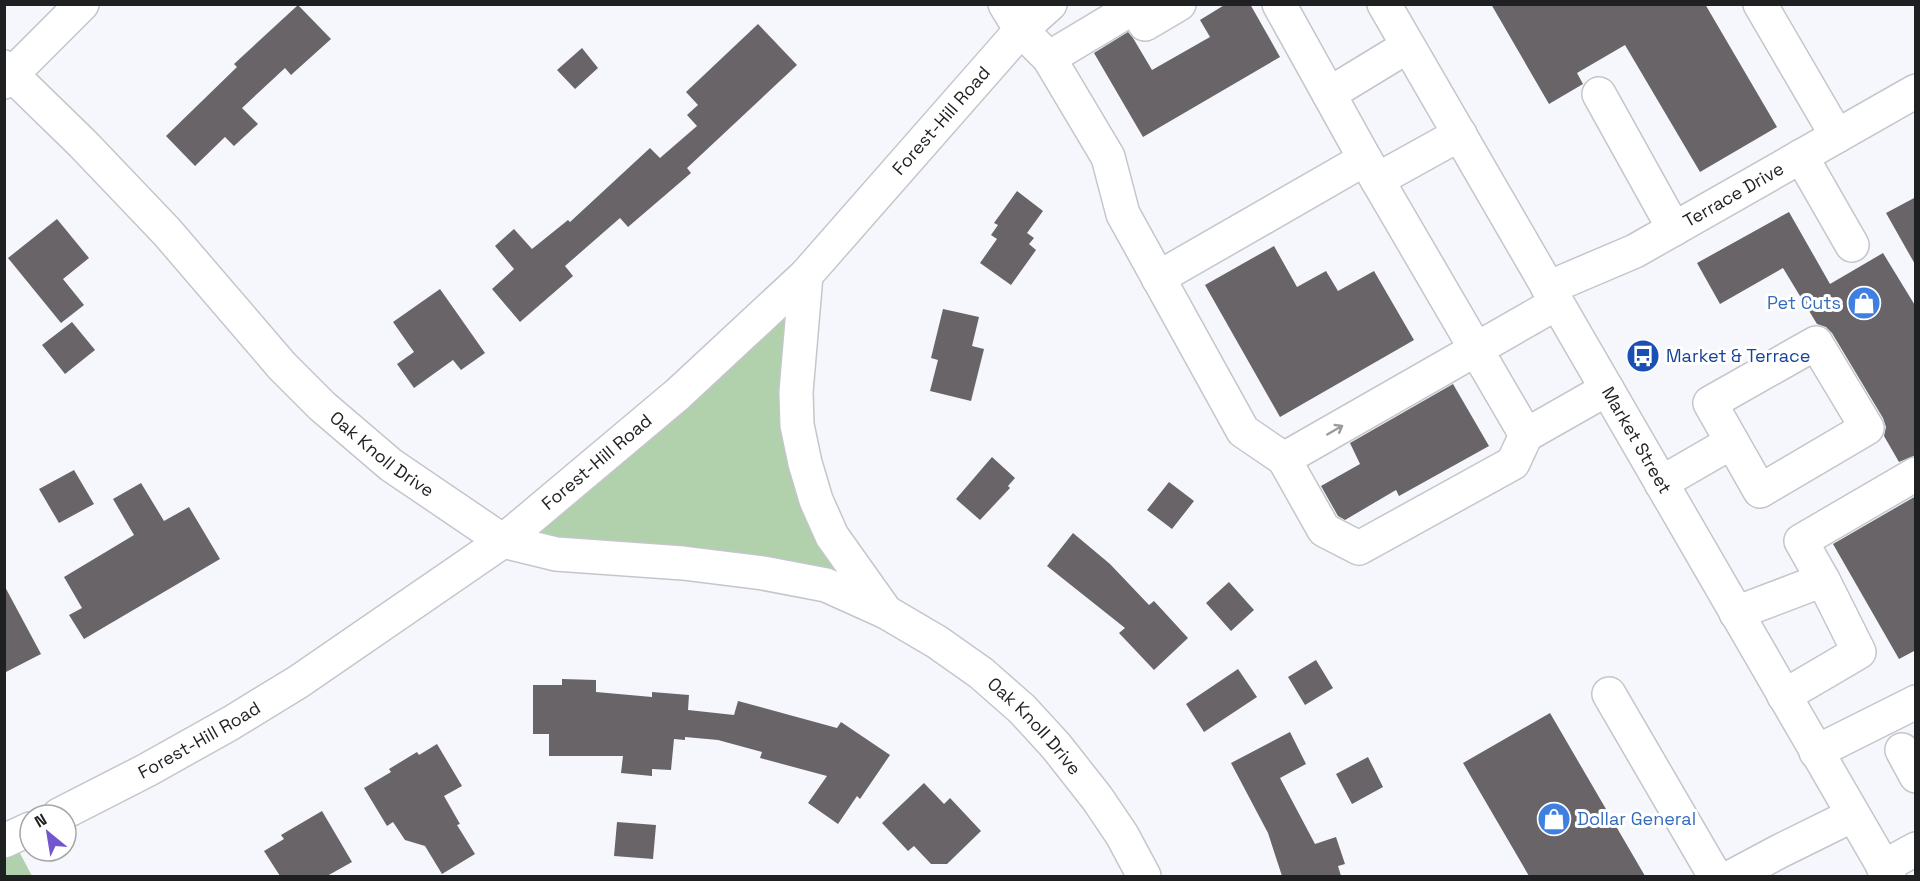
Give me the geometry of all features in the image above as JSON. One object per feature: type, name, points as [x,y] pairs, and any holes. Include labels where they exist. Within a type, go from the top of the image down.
[{"type":"street","points":[[7,74],[82,4]]},
{"type":"street","name":"Forest-Hill Road","points":[[78,805],[226,726],[298,682],[503,541],[678,394],[806,276],[1013,17],[1050,4]]},
{"type":"street","points":[[1049,58],[1134,7],[1145,24],[1179,4]]},
{"type":"street","points":[[1279,4],[1371,170],[1526,435]]},
{"type":"street","name":"Market Street","points":[[1384,4],[1886,872]]},
{"type":"street","points":[[1760,4],[1837,136]]},
{"type":"street","points":[[1013,17],[1049,58],[1108,157],[1123,214],[1243,431],[1284,459],[1324,530],[1359,548],[1513,463],[1526,435],[1606,389]]},
{"type":"street","points":[[1329,94],[1408,46]]},
{"type":"street","name":"Oak Knoll Drive","points":[[7,74],[83,144],[167,232],[282,366],[322,406],[391,465],[503,541],[556,554],[683,563],[763,573],[826,585],[886,612],[937,642],[974,668],[1022,710],[1059,748],[1091,788],[1122,835],[1144,876]]},
{"type":"street","name":"Terrace Drive","points":[[1284,459],[1476,348],[1553,296],[1916,92]]},
{"type":"street","points":[[1599,94],[1674,229]]},
{"type":"street","points":[[1158,278],[1371,170],[1460,134]]},
{"type":"street","points":[[1801,156],[1852,245]]},
{"type":"street","name":"Oak Knoll Drive","points":[[806,276],[796,392],[797,425],[805,463],[816,500],[832,536],[886,612]]},
{"type":"street","points":[[1816,343],[1867,428],[1760,490],[1732,442],[1710,403],[1816,343]]},
{"type":"street","points":[[1661,483],[1732,442]]},
{"type":"street","points":[[1784,696],[1859,651],[1802,541],[1916,474]]},
{"type":"street","points":[[1736,613],[1823,580]]},
{"type":"street","points":[[1609,694],[1715,876]]},
{"type":"street","points":[[1816,752],[1916,702]]},
{"type":"street","points":[[1733,876],[1853,815]]},
{"type":"street","points":[[4,842],[18,836]]},
{"type":"street","points":[[1886,872],[1916,849]]},
{"type":"green space","points":[[806,275],[797,425],[886,612],[503,541]]},
{"type":"green space","points":[[12,838],[18,849],[18,863],[25,863],[32,876],[5,876],[4,841]]},
{"type":"building","points":[[1226,4],[1250,4],[1280,57],[1143,137],[1094,53],[1128,32],[1152,70],[1210,37],[1200,20]]},
{"type":"building","points":[[1491,4],[1705,4],[1777,127],[1700,172],[1625,45],[1577,73],[1583,84],[1549,104]]},
{"type":"building","points":[[298,5],[331,39],[291,75],[285,68],[242,108],[258,124],[234,146],[225,137],[195,166],[166,136],[237,67],[234,64]]},
{"type":"building","points":[[758,24],[797,65],[687,168],[691,173],[628,227],[620,218],[565,266],[573,276],[520,322],[492,289],[514,269],[495,246],[514,229],[532,249],[568,220],[570,222],[650,148],[660,158],[697,126],[687,115],[698,105],[686,92]]},
{"type":"building","points":[[582,48],[598,68],[575,89],[557,70]]},
{"type":"building","points":[[1017,191],[1043,211],[1027,233],[1034,238],[1029,244],[1036,250],[1011,285],[980,263],[997,239],[991,235],[998,225],[994,223]]},
{"type":"building","points":[[1916,197],[1916,266],[1886,213]]},
{"type":"building","points":[[1789,212],[1830,284],[1883,253],[1916,307],[1916,455],[1899,462],[1884,436],[1886,427],[1883,418],[1832,333],[1826,327],[1817,324],[1783,268],[1720,304],[1697,263]]},
{"type":"building","points":[[57,219],[89,258],[63,279],[84,305],[61,323],[8,258]]},
{"type":"building","points":[[1274,246],[1297,287],[1326,271],[1338,291],[1374,271],[1414,340],[1280,417],[1205,285]]},
{"type":"building","points":[[440,289],[485,353],[461,370],[453,360],[414,388],[397,364],[414,352],[393,322]]},
{"type":"building","points":[[943,309],[979,317],[972,346],[984,349],[971,401],[930,391],[938,360],[931,358]]},
{"type":"building","points":[[72,322],[95,350],[65,374],[42,345]]},
{"type":"building","points":[[1453,384],[1489,446],[1399,496],[1396,490],[1345,520],[1338,516],[1321,486],[1360,464],[1350,443]]},
{"type":"building","points":[[992,457],[1015,478],[1008,486],[1010,488],[980,520],[956,499]]},
{"type":"building","points":[[74,470],[94,504],[59,523],[39,489]]},
{"type":"building","points":[[1169,482],[1194,501],[1172,529],[1147,510]]},
{"type":"building","points":[[141,483],[164,521],[189,507],[220,559],[84,639],[69,615],[82,608],[64,577],[134,535],[113,499]]},
{"type":"building","points":[[1916,496],[1916,650],[1899,659],[1833,544]]},
{"type":"building","points":[[1073,533],[1110,564],[1149,605],[1154,601],[1188,638],[1154,670],[1119,633],[1125,628],[1047,566]]},
{"type":"building","points":[[1229,582],[1254,610],[1231,631],[1206,603]]},
{"type":"building","points":[[4,585],[41,654],[4,673]]},
{"type":"building","points":[[1316,660],[1333,688],[1305,705],[1288,677]]},
{"type":"building","points":[[1238,669],[1257,697],[1204,732],[1186,704]]},
{"type":"building","points":[[562,679],[596,680],[596,692],[652,697],[652,692],[689,695],[688,710],[734,715],[738,701],[837,728],[841,722],[890,755],[860,799],[857,796],[838,824],[808,803],[827,776],[760,758],[762,752],[718,740],[685,737],[685,740],[674,739],[671,770],[652,769],[652,776],[621,773],[623,756],[549,756],[549,734],[533,734],[533,685],[562,685]]},
{"type":"building","name":"Dollar General","points":[[1550,713],[1645,876],[1529,876],[1463,763]]},
{"type":"building","points":[[1290,732],[1306,764],[1280,778],[1315,844],[1336,837],[1345,864],[1338,866],[1341,876],[1282,876],[1268,833],[1231,763]]},
{"type":"building","points":[[437,744],[462,786],[444,796],[460,824],[457,825],[475,854],[442,874],[425,846],[405,840],[393,822],[387,826],[364,788],[391,772],[389,769],[417,752],[419,755]]},
{"type":"building","points":[[1368,757],[1383,787],[1352,804],[1336,774]]},
{"type":"building","points":[[924,783],[944,804],[950,798],[981,831],[947,864],[931,864],[914,846],[908,851],[882,823]]},
{"type":"building","points":[[322,811],[352,862],[327,876],[280,876],[264,851],[284,839],[281,835]]},
{"type":"building","points":[[617,822],[656,825],[653,859],[614,856]]},
{"type":"place","name":"Pet Cuts","points":[[1864,303]]},
{"type":"place","name":"Market & Terrace","points":[[1643,356]]},
{"type":"place","name":"Dollar General","points":[[1554,819]]}]
